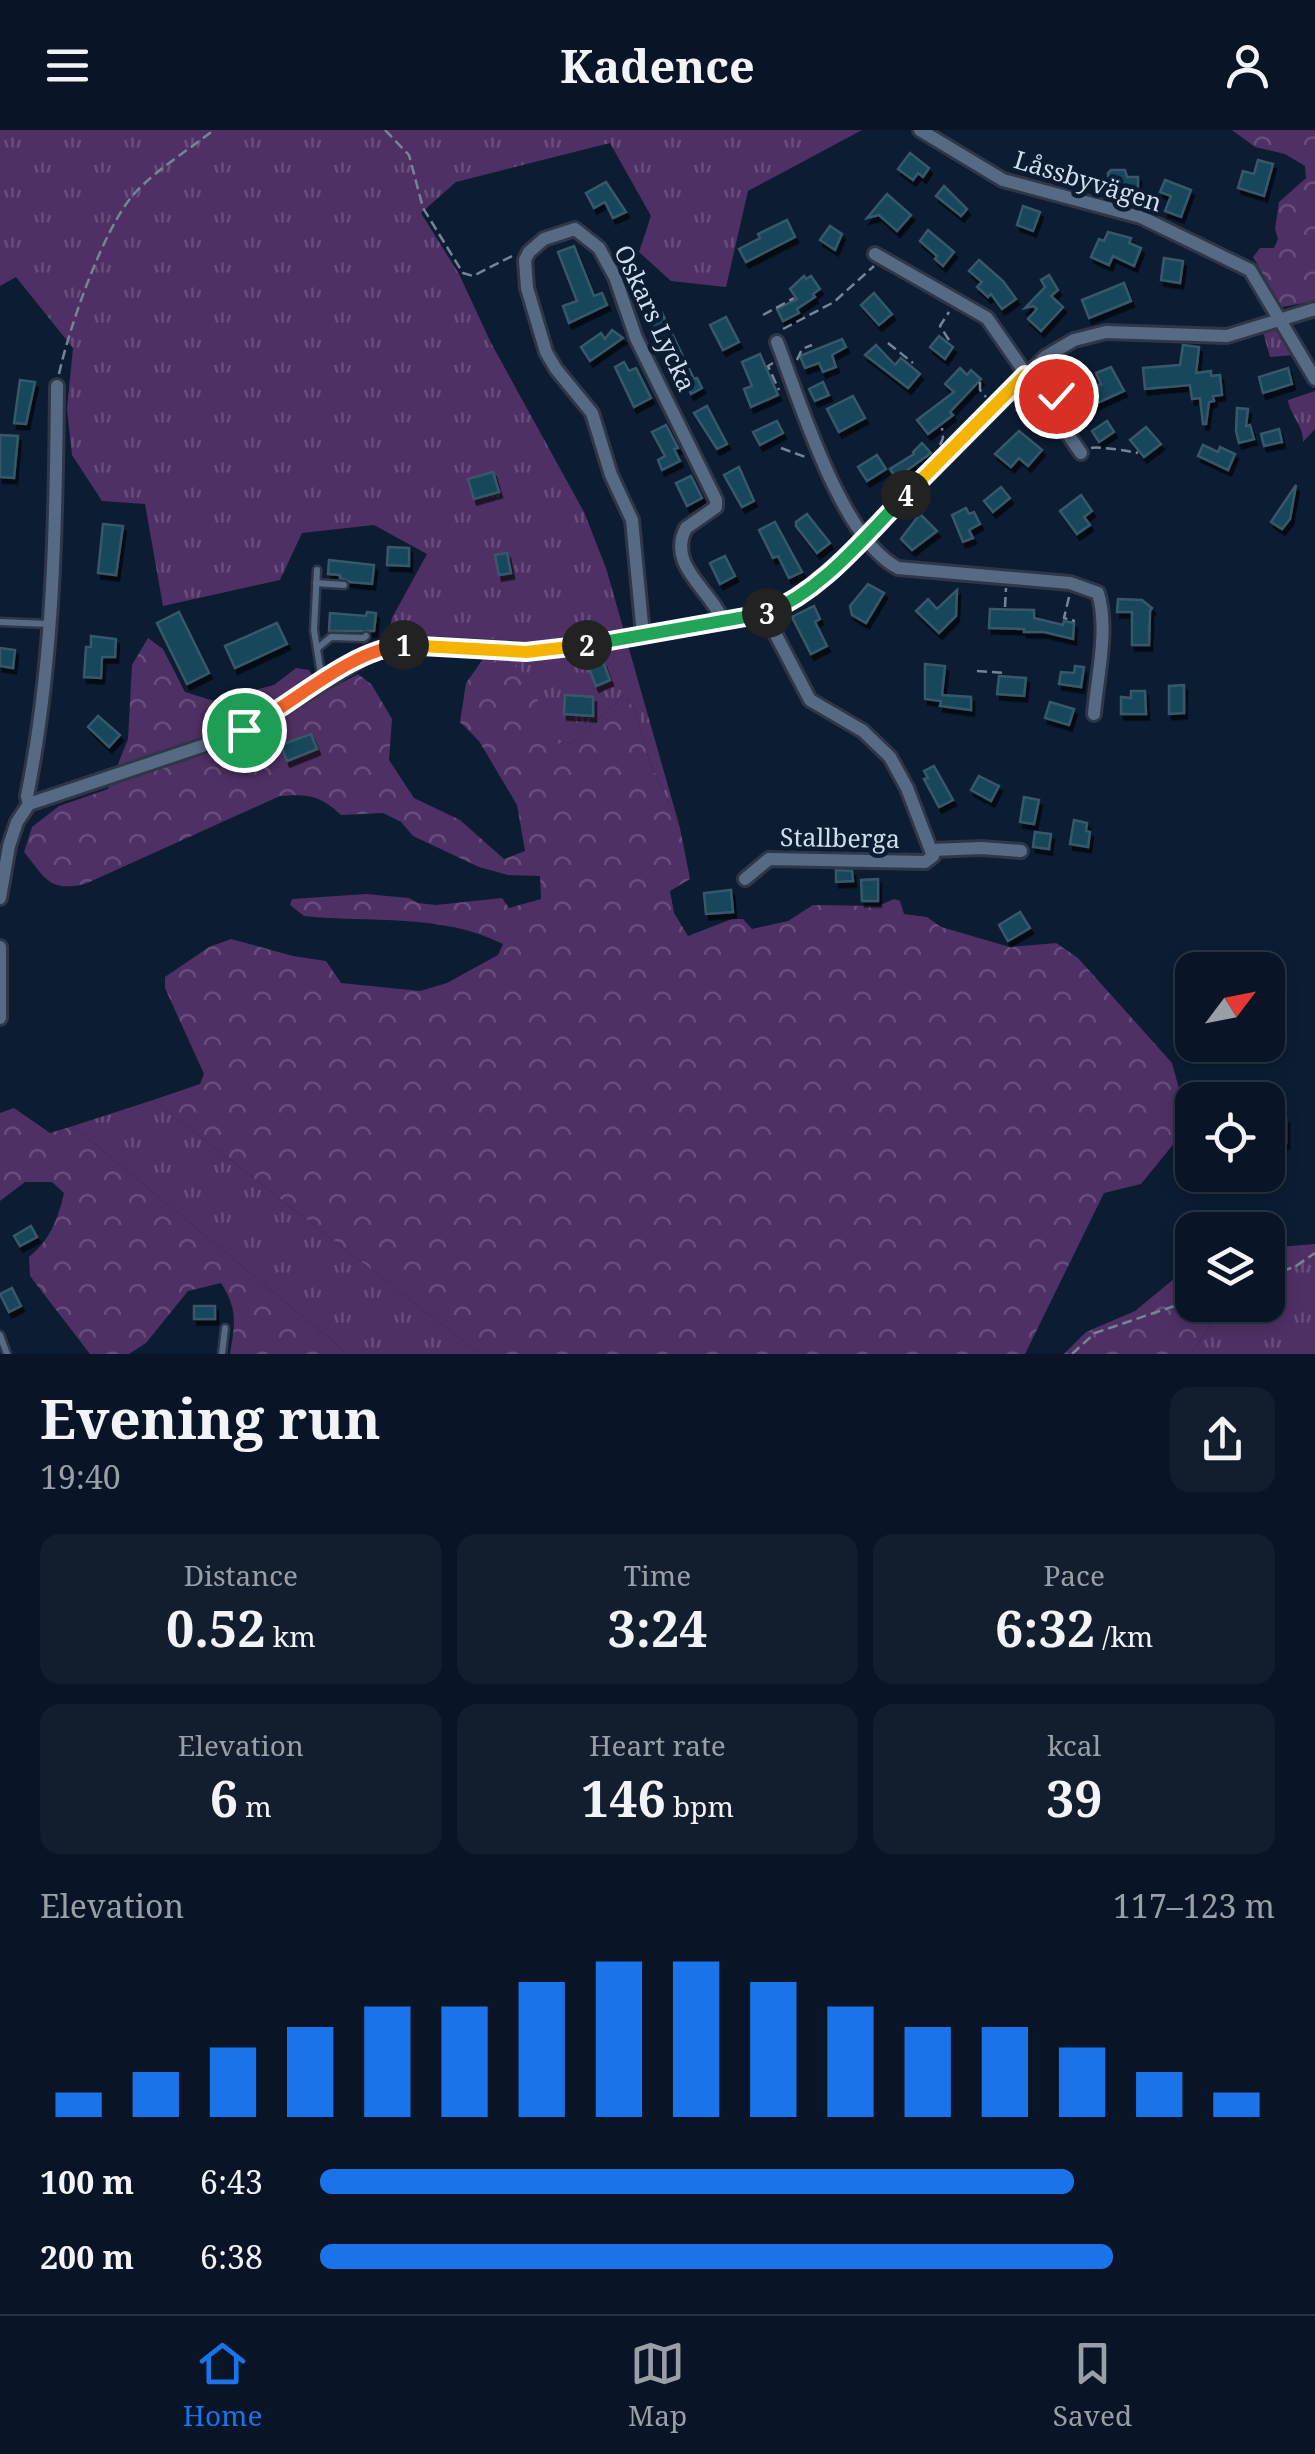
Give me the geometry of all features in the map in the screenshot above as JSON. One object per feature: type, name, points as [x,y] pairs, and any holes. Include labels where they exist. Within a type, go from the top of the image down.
[{"type":"street","name":"Låssbyvägen","points":[[920,130],[1003,180],[1141,218],[1238,263],[1258,280],[1315,379]]},
{"type":"street","name":"Oskars Lycka","points":[[536,245],[567,230],[580,230],[600,248],[615,277],[630,326],[716,500],[716,507],[709,514],[686,528],[680,547],[687,568],[723,622]]},
{"type":"street","points":[[536,245],[526,260],[530,301],[546,352],[592,413],[606,463],[632,520],[643,636]]},
{"type":"street","points":[[878,256],[992,322],[1025,375],[1050,400],[1081,453]]},
{"type":"street","points":[[0,898],[9,846],[17,822],[29,804],[226,738],[287,706],[360,658],[388,647],[418,644],[540,652],[765,614],[804,592],[866,537],[1052,352],[1086,336],[1129,332],[1228,336],[1315,309]]},
{"type":"street","points":[[775,338],[838,494],[885,560],[898,568],[1072,583],[1096,592],[1101,607],[1094,714]]},
{"type":"street","points":[[29,804],[26,796],[39,735],[55,530],[56,386]]},
{"type":"street","name":"Stallberga","points":[[745,879],[769,859],[925,862],[932,859],[933,850],[890,757],[863,731],[810,700],[765,614]]},
{"type":"street","points":[[933,850],[1021,851]]},
{"type":"street","points":[[0,946],[0,1018]]},
{"type":"lane","points":[[317,570],[314,630],[322,682]]},
{"type":"lane","points":[[316,582],[344,585]]},
{"type":"lane","points":[[0,622],[48,624]]},
{"type":"lane","points":[[319,647],[332,636],[366,636]]},
{"type":"lane","points":[[222,1354],[225,1328]]},
{"type":"lane","points":[[0,1335],[7,1354]]},
{"type":"path","points":[[56,386],[86,292],[122,210],[145,184],[214,130]]},
{"type":"path","points":[[384,130],[409,156],[423,208],[467,276],[536,245]]},
{"type":"path","points":[[775,338],[834,302],[878,256]]},
{"type":"path","points":[[762,315],[794,298]]},
{"type":"path","points":[[949,340],[940,326],[957,301]]},
{"type":"path","points":[[888,342],[913,363]]},
{"type":"path","points":[[788,370],[793,368],[802,349],[812,345]]},
{"type":"path","points":[[1050,400],[1093,380]]},
{"type":"path","points":[[980,382],[980,390],[995,406]]},
{"type":"path","points":[[1050,400],[1088,393]]},
{"type":"path","points":[[1077,397],[1092,403]]},
{"type":"path","points":[[940,446],[944,438],[942,428]]},
{"type":"path","points":[[1081,453],[1100,446],[1138,453]]},
{"type":"path","points":[[780,448],[824,463]]},
{"type":"path","points":[[1005,607],[1006,576]]},
{"type":"path","points":[[1072,583],[1064,618],[1075,621]]},
{"type":"path","points":[[977,670],[1006,673]]},
{"type":"path","points":[[1285,1270],[1315,1253]]},
{"type":"path","points":[[1072,1354],[1095,1334],[1175,1306]]},
{"type":"green space","points":[[0,130],[862,130],[748,191],[726,287],[671,281],[639,252],[651,216],[610,143],[456,182],[421,213],[459,274],[491,343],[584,512],[606,568],[680,828],[649,760],[635,709],[624,695],[574,742],[557,744],[547,724],[494,660],[438,654],[384,655],[392,618],[427,554],[374,525],[302,533],[280,580],[163,606],[145,504],[102,501],[72,455],[67,409],[73,348],[16,277],[0,286]]},
{"type":"green space","points":[[1232,130],[1315,130],[1315,301],[1282,307],[1253,257],[1260,248],[1274,248],[1278,239],[1275,229],[1279,202],[1306,178],[1305,166],[1285,154],[1255,147]]},
{"type":"green space","points":[[1279,331],[1294,355],[1270,357],[1263,332]]},
{"type":"green space","points":[[1315,391],[1315,429],[1303,442],[1288,400]]},
{"type":"green space","points":[[148,638],[163,649],[185,692],[214,701],[274,685],[296,668],[309,670],[323,693],[358,674],[372,685],[392,719],[389,760],[414,798],[460,820],[504,859],[525,851],[517,805],[479,741],[460,722],[466,683],[483,659],[512,663],[527,676],[557,744],[574,742],[624,695],[635,709],[649,760],[680,828],[690,879],[670,891],[674,913],[688,936],[732,919],[743,919],[752,929],[788,921],[813,905],[878,906],[894,899],[900,901],[904,914],[927,917],[941,927],[1010,947],[1056,943],[1078,958],[1172,1063],[1177,1082],[1175,1142],[1141,1184],[1104,1193],[1025,1354],[480,1354],[153,1100],[200,1084],[204,1074],[165,988],[165,977],[209,947],[231,939],[326,961],[341,983],[420,991],[447,983],[498,955],[503,944],[480,934],[430,923],[304,916],[290,905],[292,899],[366,894],[436,905],[502,898],[509,908],[541,899],[540,876],[508,875],[479,867],[413,836],[401,822],[383,813],[341,815],[320,800],[298,795],[280,796],[85,884],[56,885],[24,852],[32,827],[59,806],[108,789],[128,739],[132,665]]},
{"type":"green space","points":[[153,1100],[480,1354],[348,1354],[73,1126]]},
{"type":"green space","points":[[14,1108],[50,1133],[73,1126],[348,1354],[230,1354],[234,1317],[221,1283],[188,1291],[146,1343],[129,1354],[90,1354],[30,1276],[29,1257],[52,1228],[64,1193],[52,1182],[25,1182],[0,1201],[0,1113]]},
{"type":"green space","points":[[1315,1244],[1315,1354],[1191,1354],[1213,1322],[1285,1322],[1285,1247]]},
{"type":"green space","points":[[1175,1278],[1175,1322],[1213,1322],[1191,1354],[1064,1354],[1086,1332],[1135,1311]]},
{"type":"building","points":[[910,153],[929,168],[923,177],[918,173],[913,180],[898,169]]},
{"type":"building","points":[[1258,160],[1273,164],[1264,196],[1238,188],[1243,171],[1254,174]]},
{"type":"building","points":[[1111,170],[1125,170],[1127,177],[1138,177],[1138,194],[1111,189]]},
{"type":"building","points":[[1165,180],[1191,190],[1181,217],[1165,211],[1171,196],[1160,192]]},
{"type":"building","points":[[606,182],[626,212],[613,218],[605,202],[594,208],[586,193]]},
{"type":"building","points":[[944,186],[967,209],[961,216],[936,196]]},
{"type":"building","points":[[887,194],[911,215],[897,231],[879,215],[867,218]]},
{"type":"building","points":[[1023,206],[1040,212],[1033,231],[1017,225]]},
{"type":"building","points":[[787,220],[795,237],[746,262],[739,249],[760,238],[758,234]]},
{"type":"building","points":[[830,226],[842,234],[835,250],[820,240]]},
{"type":"building","points":[[928,230],[954,252],[943,266],[920,241]]},
{"type":"building","points":[[1108,232],[1131,238],[1129,243],[1141,248],[1134,266],[1113,256],[1109,265],[1091,257],[1099,239],[1104,241]]},
{"type":"building","points":[[574,246],[594,296],[602,293],[607,305],[569,323],[563,306],[577,301],[558,252]]},
{"type":"building","points":[[1164,258],[1183,261],[1180,283],[1161,280]]},
{"type":"building","points":[[979,260],[1016,299],[1002,309],[991,294],[988,297],[977,287],[982,282],[969,271]]},
{"type":"building","points":[[1049,275],[1058,290],[1051,296],[1063,307],[1041,331],[1028,319],[1037,309],[1025,308],[1045,287],[1041,280]]},
{"type":"building","points":[[804,276],[811,276],[820,289],[797,309],[799,313],[783,321],[777,309],[797,299],[790,289]]},
{"type":"building","points":[[1124,283],[1131,301],[1089,318],[1082,300]]},
{"type":"building","points":[[874,293],[892,314],[879,325],[861,305]]},
{"type":"building","points":[[662,313],[702,388],[691,394],[683,377],[678,379],[648,320]]},
{"type":"building","points":[[726,317],[739,342],[723,350],[710,325]]},
{"type":"building","points":[[612,330],[623,338],[590,361],[581,347],[601,333],[605,339]]},
{"type":"building","points":[[939,336],[953,347],[945,359],[930,347]]},
{"type":"building","points":[[842,339],[846,347],[832,355],[836,367],[823,372],[819,363],[805,368],[800,356]]},
{"type":"building","points":[[876,345],[895,365],[901,358],[920,374],[908,388],[865,355]]},
{"type":"building","points":[[1183,345],[1199,347],[1196,373],[1211,371],[1211,376],[1220,375],[1222,395],[1213,396],[1214,401],[1209,402],[1206,424],[1200,398],[1192,399],[1190,385],[1145,389],[1143,368],[1180,365]]},
{"type":"building","points":[[760,354],[778,395],[751,407],[744,389],[752,386],[742,362]]},
{"type":"building","points":[[624,362],[629,371],[636,368],[651,398],[634,407],[615,367]]},
{"type":"building","points":[[1111,367],[1124,391],[1095,404],[1089,389],[1101,384],[1096,373]]},
{"type":"building","points":[[960,368],[967,375],[971,370],[981,379],[950,412],[953,415],[928,434],[917,420],[954,392],[945,384]]},
{"type":"building","points":[[1288,368],[1292,384],[1263,393],[1259,377]]},
{"type":"building","points":[[20,380],[35,382],[26,424],[14,423]]},
{"type":"building","points":[[823,382],[829,395],[815,401],[809,389]]},
{"type":"building","points":[[853,396],[865,418],[839,432],[827,409]]},
{"type":"building","points":[[1025,398],[1040,412],[1031,422],[1016,410]]},
{"type":"building","points":[[707,406],[727,444],[717,449],[694,413]]},
{"type":"building","points":[[1237,408],[1248,409],[1246,426],[1250,425],[1254,439],[1239,443]]},
{"type":"building","points":[[777,421],[783,433],[760,445],[753,432]]},
{"type":"building","points":[[1107,421],[1114,432],[1099,442],[1092,431]]},
{"type":"building","points":[[666,425],[680,461],[662,470],[658,460],[665,456],[652,432]]},
{"type":"building","points":[[1146,427],[1161,444],[1144,457],[1130,440]]},
{"type":"building","points":[[1279,429],[1282,442],[1264,446],[1261,434]]},
{"type":"building","points":[[1019,431],[1042,450],[1028,466],[1019,458],[1011,467],[995,454]]},
{"type":"building","points":[[0,435],[18,436],[14,478],[0,477]]},
{"type":"building","points":[[922,443],[931,453],[896,478],[890,469],[914,454]]},
{"type":"building","points":[[1203,445],[1235,454],[1228,470],[1198,456]]},
{"type":"building","points":[[877,455],[886,469],[867,481],[858,467]]},
{"type":"building","points":[[739,467],[754,501],[742,507],[724,475]]},
{"type":"building","points":[[493,472],[499,492],[474,499],[468,479]]},
{"type":"building","points":[[691,476],[702,498],[687,506],[676,483]]},
{"type":"building","points":[[1296,485],[1290,519],[1282,529],[1271,522]]},
{"type":"building","points":[[1001,487],[1010,498],[993,512],[984,501]]},
{"type":"building","points":[[1081,495],[1092,511],[1084,517],[1090,525],[1077,534],[1060,511]]},
{"type":"building","points":[[966,508],[969,514],[974,512],[980,524],[969,530],[973,538],[963,542],[952,515]]},
{"type":"building","points":[[807,514],[830,543],[817,553],[796,526]]},
{"type":"building","points":[[920,514],[937,531],[912,550],[901,539]]},
{"type":"building","points":[[775,522],[802,572],[789,578],[759,530]]},
{"type":"building","points":[[103,524],[123,526],[116,575],[98,573]]},
{"type":"building","points":[[388,547],[409,548],[409,566],[387,565]]},
{"type":"building","points":[[507,553],[511,573],[499,575],[495,555]]},
{"type":"building","points":[[725,556],[735,576],[720,584],[710,563]]},
{"type":"building","points":[[329,560],[374,565],[372,584],[328,574]]},
{"type":"building","points":[[868,584],[884,593],[866,623],[852,615],[850,606]]},
{"type":"building","points":[[957,590],[956,616],[939,633],[916,611],[928,599],[937,609]]},
{"type":"building","points":[[1118,599],[1142,600],[1152,608],[1149,645],[1132,645],[1132,612],[1117,612]]},
{"type":"building","points":[[814,606],[820,619],[815,622],[827,646],[811,654],[792,617]]},
{"type":"building","points":[[990,609],[1034,610],[1034,618],[1063,625],[1064,621],[1074,623],[1073,639],[1024,629],[989,628]]},
{"type":"building","points":[[179,612],[209,673],[187,684],[157,623]]},
{"type":"building","points":[[367,612],[376,613],[374,631],[329,631],[330,613],[366,616]]},
{"type":"building","points":[[277,623],[287,644],[235,668],[225,646]]},
{"type":"building","points":[[91,636],[116,639],[115,657],[102,657],[101,678],[84,677],[86,647],[91,647]]},
{"type":"building","points":[[0,648],[15,650],[13,668],[0,666]]},
{"type":"building","points":[[603,662],[610,680],[596,686],[589,668]]},
{"type":"building","points":[[925,664],[945,666],[942,695],[971,697],[971,710],[940,706],[941,701],[925,699]]},
{"type":"building","points":[[1075,666],[1084,667],[1081,687],[1059,684],[1061,672],[1074,673]]},
{"type":"building","points":[[999,676],[1026,678],[1024,696],[997,694]]},
{"type":"building","points":[[1184,685],[1184,713],[1169,714],[1169,686]]},
{"type":"building","points":[[1131,691],[1145,691],[1146,714],[1121,714],[1121,697],[1131,698]]},
{"type":"building","points":[[565,695],[593,697],[593,716],[564,714]]},
{"type":"building","points":[[1050,702],[1074,709],[1069,725],[1045,718]]},
{"type":"building","points":[[98,716],[120,735],[109,747],[88,727]]},
{"type":"building","points":[[311,734],[317,749],[287,761],[281,745]]},
{"type":"building","points":[[934,766],[953,800],[939,807],[924,779],[928,778],[924,771]]},
{"type":"building","points":[[979,776],[999,786],[991,801],[971,790]]},
{"type":"building","points":[[1024,797],[1039,800],[1034,824],[1020,822]]},
{"type":"building","points":[[1074,820],[1087,823],[1088,847],[1070,844]]},
{"type":"building","points":[[1035,832],[1051,834],[1049,849],[1033,847]]},
{"type":"building","points":[[836,870],[852,871],[853,881],[836,882]]},
{"type":"building","points":[[878,879],[878,901],[862,901],[861,880]]},
{"type":"building","points":[[731,890],[733,912],[706,914],[704,893]]},
{"type":"building","points":[[1020,912],[1030,928],[1008,941],[999,925]]},
{"type":"building","points":[[31,1226],[37,1237],[20,1246],[14,1236]]},
{"type":"building","points":[[12,1288],[21,1306],[9,1312],[0,1294]]},
{"type":"building","points":[[194,1306],[215,1306],[215,1319],[194,1319]]},
{"type":"route","points":[[244,730],[360,658],[388,647],[418,644],[540,652],[743,619],[780,608],[858,545],[1025,375],[1045,402],[1056,396]]}]
